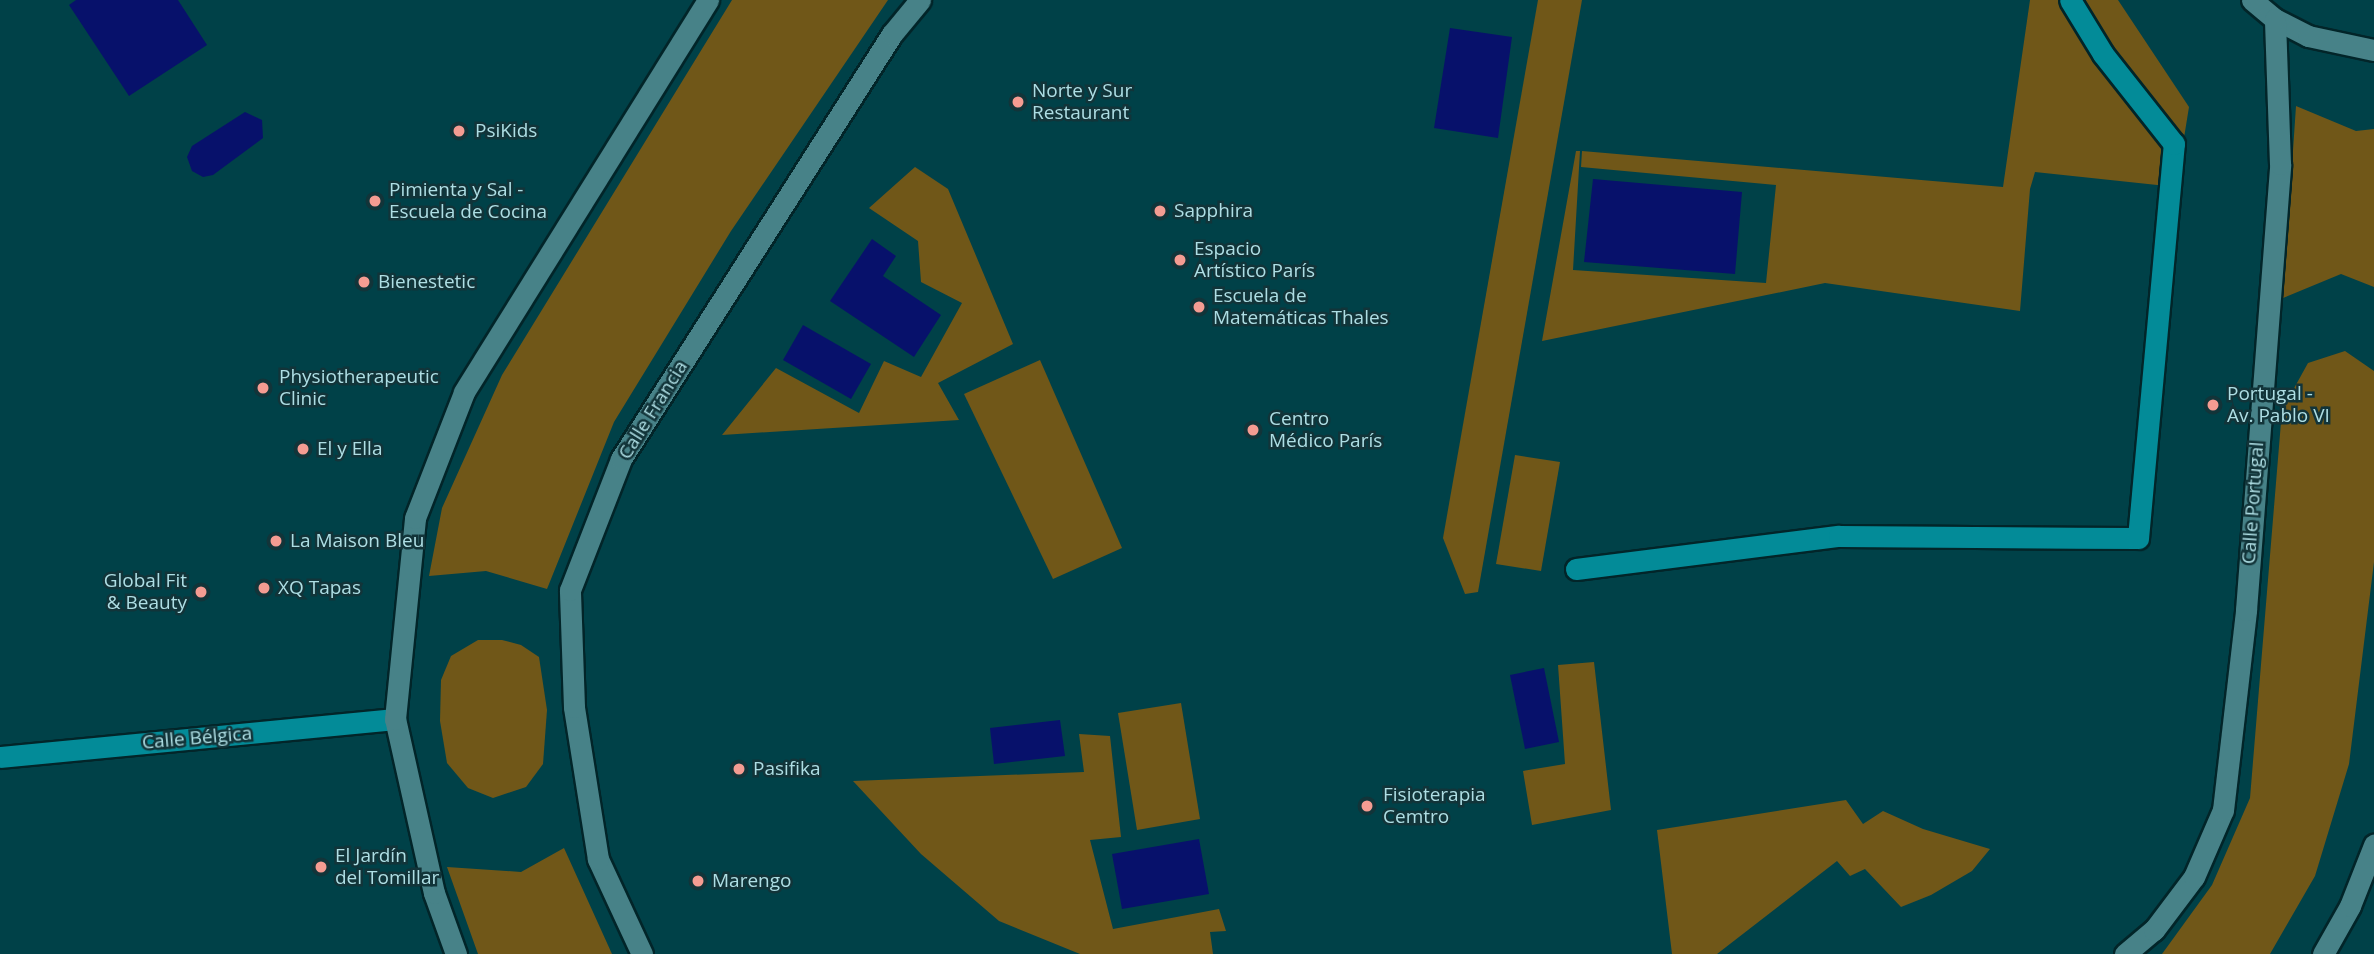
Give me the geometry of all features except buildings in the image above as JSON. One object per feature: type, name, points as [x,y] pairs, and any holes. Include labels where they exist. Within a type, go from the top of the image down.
[{"type":"street","points":[[456,954],[434,892],[395,719],[415,518],[464,391],[708,0]]},
{"type":"street","name":"Calle Francia","points":[[642,954],[598,859],[574,707],[570,590],[621,459],[892,34],[920,0]]},
{"type":"street","points":[[1576,569],[1839,536],[2138,538],[2174,144],[2121,78],[2070,0]]},
{"type":"street","points":[[2252,0],[2275,19],[2308,36],[2374,50]]},
{"type":"street","name":"Calle Portugal","points":[[2125,954],[2154,930],[2194,877],[2223,810],[2246,610],[2280,164],[2275,19]]},
{"type":"street","name":"Calle Bélgica","points":[[0,757],[395,719]]},
{"type":"street","points":[[2323,954],[2350,906],[2374,845]]},
{"type":"shaded area","points":[[76,0],[178,0],[207,45],[129,96],[69,5]]},
{"type":"shaded area","points":[[732,0],[888,0],[731,231],[614,422],[547,589],[486,571],[429,576],[442,508],[502,375]]},
{"type":"shaded area","points":[[1538,0],[1582,0],[1478,592],[1465,594],[1443,538]]},
{"type":"shaded area","points":[[2030,0],[2118,0],[2189,107],[2176,187],[2035,172],[2030,189],[2020,311],[1825,283],[1542,341],[1576,151],[1580,151],[1573,270],[1766,283],[1776,185],[1581,167],[1582,151],[2003,187]]},
{"type":"shaded area","points":[[1450,28],[1512,37],[1498,138],[1434,128]]},
{"type":"shaded area","points":[[2296,106],[2356,131],[2374,129],[2374,287],[2341,274],[2283,298]]},
{"type":"shaded area","points":[[245,112],[262,120],[263,138],[213,175],[203,177],[192,171],[187,157],[192,146]]},
{"type":"shaded area","points":[[915,167],[948,189],[1013,344],[938,383],[959,420],[722,435],[776,368],[859,413],[884,361],[921,377],[962,303],[921,282],[918,241],[869,208]]},
{"type":"shaded area","points":[[1593,179],[1742,192],[1735,274],[1584,262]]},
{"type":"shaded area","points":[[872,239],[896,256],[883,276],[941,315],[914,357],[830,301]]},
{"type":"shaded area","points":[[803,325],[871,364],[851,399],[783,360]]},
{"type":"shaded area","points":[[2345,351],[2374,371],[2374,562],[2349,764],[2315,876],[2270,954],[2162,954],[2212,885],[2250,798],[2282,410],[2308,363]]},
{"type":"shaded area","points":[[1040,360],[1122,548],[1053,579],[964,394]]},
{"type":"shaded area","points":[[1515,455],[1560,462],[1541,571],[1496,564]]},
{"type":"shaded area","points":[[478,640],[502,640],[521,645],[539,657],[547,710],[543,764],[526,787],[493,798],[468,788],[447,763],[440,721],[441,680],[451,656]]},
{"type":"shaded area","points":[[1594,662],[1611,810],[1532,825],[1523,771],[1565,764],[1558,665]]},
{"type":"shaded area","points":[[1544,668],[1559,742],[1525,749],[1510,675]]},
{"type":"shaded area","points":[[1181,703],[1200,819],[1137,830],[1118,713]]},
{"type":"shaded area","points":[[1060,720],[1065,756],[994,764],[990,728]]},
{"type":"shaded area","points":[[1079,734],[1110,736],[1121,837],[1090,840],[1113,929],[1219,909],[1226,931],[1210,932],[1213,954],[1080,954],[999,921],[921,854],[853,781],[1084,772]]},
{"type":"shaded area","points":[[1846,800],[1863,824],[1883,811],[1923,829],[1990,849],[1972,871],[1931,895],[1901,907],[1865,869],[1850,876],[1837,861],[1717,954],[1672,954],[1657,830]]},
{"type":"shaded area","points":[[1199,839],[1209,894],[1122,909],[1112,854]]},
{"type":"shaded area","points":[[564,848],[612,954],[478,954],[447,867],[521,872]]},
{"type":"place","name":"Norte y Sur Restaurant","points":[[1018,102]]},
{"type":"place","name":"PsiKids","points":[[459,131]]},
{"type":"place","name":"Pimienta y Sal - Escuela de Cocina","points":[[375,201]]},
{"type":"place","name":"Sapphira","points":[[1160,211]]},
{"type":"place","name":"Espacio Artístico París","points":[[1180,260]]},
{"type":"place","name":"Bienestetic","points":[[364,282]]},
{"type":"place","name":"Escuela de Matemáticas Thales","points":[[1199,307]]},
{"type":"place","name":"Physiotherapeutic Clinic","points":[[263,388]]},
{"type":"place","name":"Portugal - Av. Pablo VI","points":[[2213,405]]},
{"type":"place","name":"Centro Médico París","points":[[1253,430]]},
{"type":"place","name":"El y Ella","points":[[303,449]]},
{"type":"place","name":"La Maison Bleu","points":[[276,541]]},
{"type":"place","name":"XQ Tapas","points":[[264,588]]},
{"type":"place","name":"Global Fit & Beauty","points":[[201,592]]},
{"type":"place","name":"Pasifika","points":[[739,769]]},
{"type":"place","name":"Fisioterapia Cemtro","points":[[1367,806]]},
{"type":"place","name":"El Jardín del Tomillar","points":[[321,867]]},
{"type":"place","name":"Marengo","points":[[698,881]]}]
